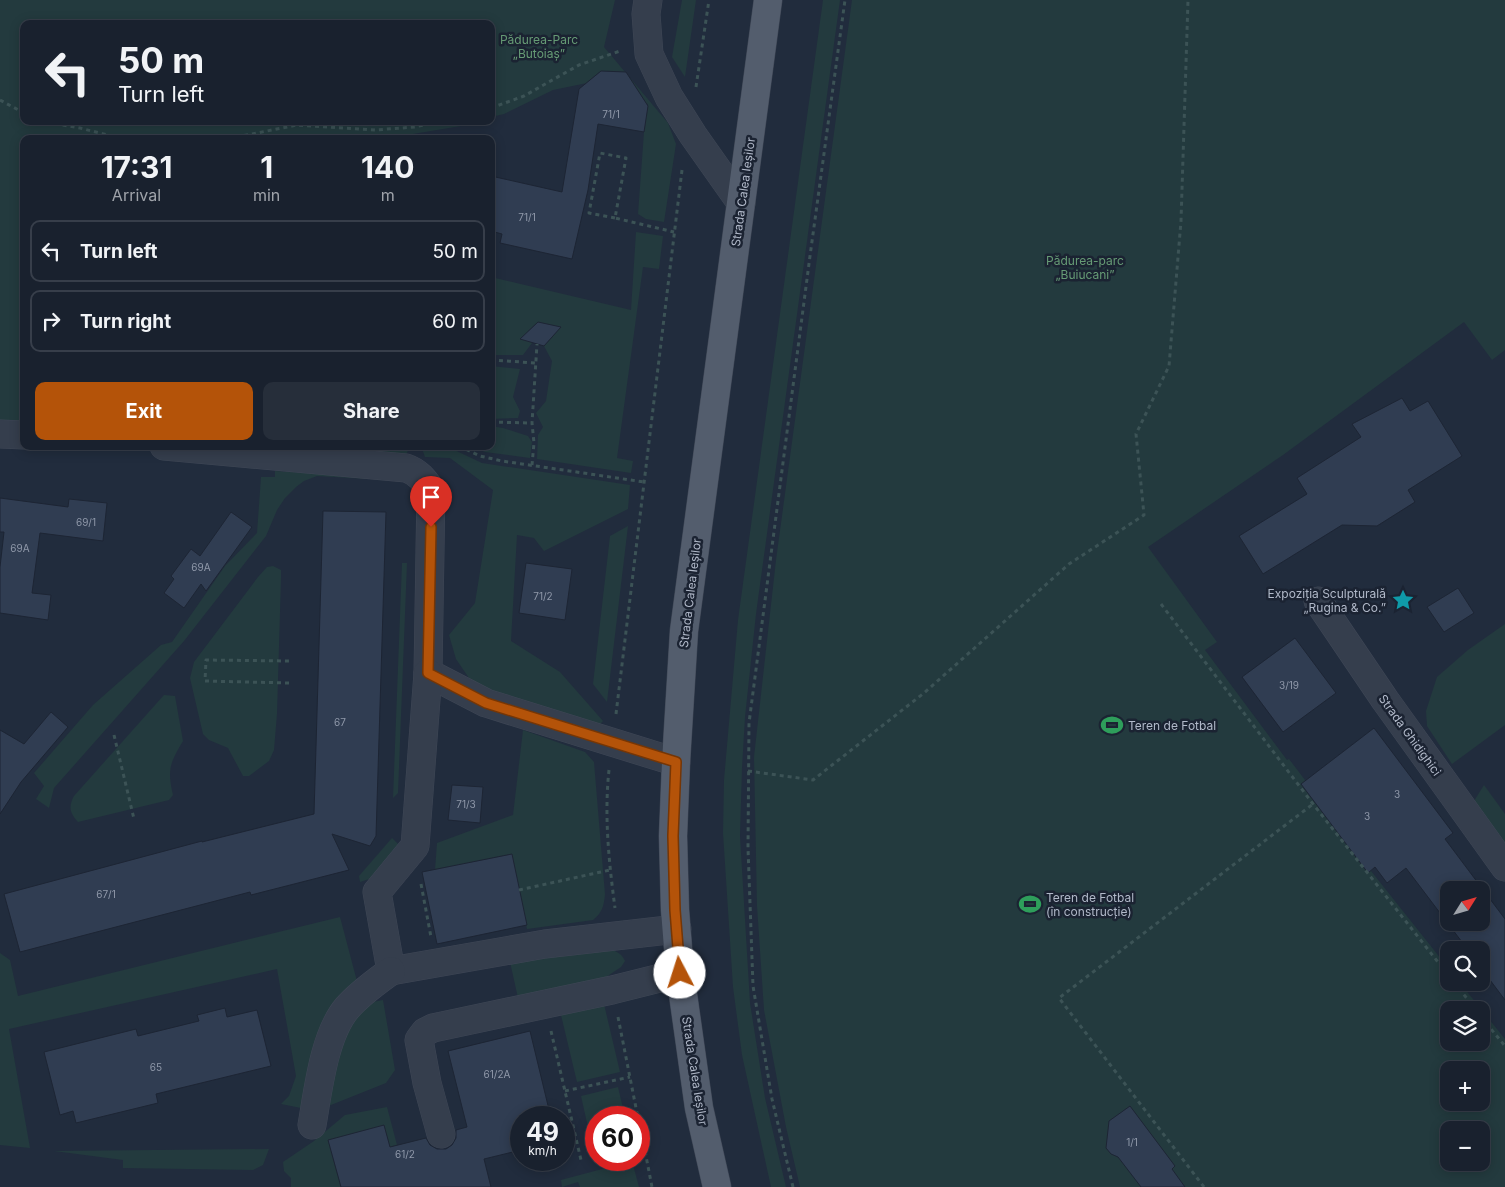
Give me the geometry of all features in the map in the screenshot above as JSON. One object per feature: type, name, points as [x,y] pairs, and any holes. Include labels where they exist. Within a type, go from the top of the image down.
[{"type":"main road","name":"Strada Calea Ieșilor","points":[[717,1187],[700,1108],[680,973],[673,836],[676,762],[684,631],[768,0]]},
{"type":"lane","points":[[648,0],[646,14],[649,54],[668,96],[742,203]]},
{"type":"lane","points":[[0,434],[20,435]]},
{"type":"lane","points":[[208,450],[406,468],[421,476],[431,490],[428,673],[415,846],[377,892],[391,970]]},
{"type":"lane","name":"Strada Ghidighici","points":[[1318,601],[1385,700],[1505,867]]},
{"type":"lane","points":[[428,673],[486,703],[676,762]]},
{"type":"lane","points":[[312,1125],[321,1074],[337,1023],[346,1009],[363,992],[391,970],[545,944],[677,929]]},
{"type":"lane","points":[[441,1134],[419,1040],[425,1032],[433,1028],[612,990],[680,973]]},
{"type":"path","points":[[622,936],[616,915],[610,870],[606,797],[687,126],[697,83],[709,0]]},
{"type":"path","points":[[793,1187],[772,1099],[753,986],[748,848],[749,723],[845,0]]},
{"type":"path","points":[[748,771],[813,780],[924,692],[1069,564],[1144,515],[1136,434],[1169,366],[1181,222],[1188,0]]},
{"type":"path","points":[[495,107],[524,96],[579,65],[649,41]]},
{"type":"path","points":[[0,100],[20,111]]},
{"type":"path","points":[[63,125],[107,135]]},
{"type":"path","points":[[247,135],[297,125],[375,130],[423,125]]},
{"type":"path","points":[[615,218],[626,158],[600,153],[588,213],[674,232]]},
{"type":"path","points":[[532,465],[534,443],[532,424],[537,344]]},
{"type":"path","points":[[495,360],[536,363]]},
{"type":"path","points":[[495,422],[532,424]]},
{"type":"path","points":[[467,450],[480,456],[644,482]]},
{"type":"path","points":[[1162,604],[1313,804],[1440,965]]},
{"type":"path","points":[[289,682],[205,681],[206,660],[290,661]]},
{"type":"path","points":[[114,735],[134,820]]},
{"type":"path","points":[[1204,1187],[1059,998],[1313,804]]},
{"type":"path","points":[[415,846],[431,941]]},
{"type":"path","points":[[519,890],[610,870]]},
{"type":"path","points":[[612,990],[636,1106]]},
{"type":"path","points":[[1461,991],[1469,1001]]},
{"type":"path","points":[[545,1004],[581,1160]]},
{"type":"path","points":[[1490,1028],[1505,1046]]},
{"type":"path","points":[[565,1091],[630,1077]]},
{"type":"path","points":[[649,1171],[652,1187]]},
{"type":"green space","name":"Pădurea-Parc „Butoiaș”","points":[[0,0],[615,0],[604,47],[625,72],[601,71],[587,83],[553,90],[504,114],[495,116],[495,20],[20,20],[20,125],[464,125],[407,135],[20,135],[20,427],[0,425]]},
{"type":"green space","points":[[682,0],[696,0],[685,77],[672,57]]},
{"type":"green space","points":[[823,0],[840,0],[756,614],[745,717],[742,768],[740,836],[750,1003],[765,1098],[786,1187],[771,1187],[742,1055],[733,987],[723,833],[724,780],[738,620]]},
{"type":"green space","name":"Pădurea-parc „Buiucani”","points":[[852,0],[1505,0],[1505,350],[1492,360],[1464,322],[1283,455],[1148,547],[1217,642],[1205,650],[1287,760],[1289,759],[1373,869],[1371,871],[1440,958],[1440,991],[1466,991],[1474,1001],[1440,1001],[1440,1051],[1490,1051],[1490,1020],[1505,1039],[1505,1187],[800,1187],[786,1127],[764,1010],[757,906],[754,757],[776,560]]},
{"type":"green space","points":[[626,74],[668,123],[676,144],[664,222],[646,219],[638,214],[648,104],[634,101]]},
{"type":"green space","points":[[636,232],[663,236],[659,269],[643,267],[617,458],[633,461],[631,473],[537,459],[538,435],[543,427],[536,413],[546,401],[552,361],[544,346],[553,336],[549,325],[538,322],[528,331],[532,343],[523,355],[495,355],[495,278],[631,310]]},
{"type":"green space","points":[[495,366],[520,369],[513,397],[520,411],[518,418],[495,419]]},
{"type":"green space","points":[[495,427],[528,436],[532,442],[530,458],[480,450],[495,450]]},
{"type":"green space","points":[[333,450],[408,450],[406,455]]},
{"type":"green space","points":[[422,450],[454,450],[482,463],[630,485],[628,509],[544,551],[534,538],[517,535],[511,641],[560,672],[603,721],[598,726],[482,691],[469,678],[456,659],[449,635],[475,603],[493,490],[450,458],[425,457]]},
{"type":"green space","points":[[275,471],[391,478],[387,480],[317,476],[304,481],[296,487],[277,510],[266,536],[184,641],[54,788],[49,808],[36,799],[44,786],[34,773],[93,705],[161,645],[172,642],[225,566],[257,533],[261,477],[275,477]]},
{"type":"green space","points":[[628,526],[607,702],[593,684],[610,536]]},
{"type":"green space","points":[[402,563],[407,563],[398,793],[393,798]]},
{"type":"green space","points":[[273,566],[281,570],[277,714],[274,750],[269,761],[249,776],[243,776],[228,748],[209,740],[203,734],[190,678],[194,662],[258,577],[267,567]]},
{"type":"green space","points":[[1505,624],[1505,725],[1452,764],[1427,726],[1426,711],[1437,677],[1468,650]]},
{"type":"green space","points":[[164,695],[175,696],[183,741],[171,766],[170,779],[173,795],[169,800],[78,822],[71,810],[74,796]]},
{"type":"green space","points":[[523,730],[585,752],[594,762],[605,894],[602,909],[593,920],[527,929],[511,854],[435,870],[437,843],[513,815]]},
{"type":"green space","points":[[1484,785],[1505,814],[1505,843],[1474,801]]},
{"type":"green space","points":[[392,838],[399,845],[375,877],[360,882],[359,876]]},
{"type":"green space","points":[[340,917],[363,1004],[383,1000],[395,1070],[386,1083],[316,1111],[281,1104],[289,1096],[296,1076],[277,969],[9,1029],[30,1148],[0,1145],[0,953],[10,960],[18,996]]},
{"type":"green space","points":[[602,947],[619,953],[625,961],[621,967],[606,977],[518,998],[510,962]]},
{"type":"green space","points":[[604,1004],[620,1072],[577,1082],[561,1015]]},
{"type":"green space","points":[[618,1087],[622,1106],[585,1106],[585,1114],[581,1096]]},
{"type":"green space","points":[[387,1107],[397,1145],[390,1147],[328,1140],[341,1187],[291,1187],[291,1178],[284,1171],[283,1162],[314,1141],[345,1115]]},
{"type":"green space","points":[[269,1149],[263,1165],[253,1170],[123,1168],[123,1160],[54,1151]]},
{"type":"green space","points":[[595,1171],[635,1171],[639,1187],[580,1187],[578,1182],[562,1187],[561,1180]]},
{"type":"building","points":[[601,71],[626,72],[648,106],[644,132],[598,124],[588,190],[572,259],[500,243],[502,234],[495,232],[495,177],[562,192],[579,89]]},
{"type":"building","points":[[538,322],[561,327],[544,346],[520,339]]},
{"type":"building","points":[[1402,398],[1410,411],[1428,401],[1462,456],[1408,490],[1415,502],[1377,526],[1342,525],[1263,574],[1239,536],[1307,494],[1297,478],[1361,437],[1352,424]]},
{"type":"building","points":[[0,498],[68,507],[69,499],[107,503],[103,541],[40,533],[32,593],[51,595],[48,620],[0,613],[0,567],[4,532],[0,532]]},
{"type":"building","points":[[323,511],[386,512],[376,836],[370,846],[332,834],[349,870],[251,895],[250,892],[20,952],[4,894],[202,841],[314,814]]},
{"type":"building","points":[[231,512],[252,527],[206,591],[201,584],[184,608],[164,593],[174,579],[171,576],[191,549],[200,556]]},
{"type":"building","points":[[526,563],[572,569],[565,620],[519,613]]},
{"type":"building","points":[[1458,588],[1474,613],[1444,632],[1427,607]]},
{"type":"building","points":[[1295,638],[1336,693],[1283,732],[1242,677]]},
{"type":"building","points":[[51,712],[68,727],[21,782],[0,814],[0,730],[24,744]]},
{"type":"building","points":[[1374,728],[1453,833],[1445,839],[1476,881],[1440,881],[1440,913],[1406,868],[1387,883],[1375,867],[1368,873],[1301,784]]},
{"type":"building","points":[[452,785],[483,787],[480,823],[448,820]]},
{"type":"building","points":[[512,854],[527,925],[437,944],[422,872]]},
{"type":"building","points":[[1490,899],[1505,919],[1505,1000],[1490,980],[1490,941],[1461,941],[1454,931],[1490,931]]},
{"type":"building","points":[[225,1008],[227,1017],[257,1010],[271,1066],[156,1094],[158,1103],[76,1123],[73,1111],[60,1115],[44,1052],[136,1029],[138,1036],[199,1021],[197,1015]]},
{"type":"building","points":[[530,1031],[548,1106],[510,1106],[510,1153],[484,1159],[491,1187],[341,1187],[328,1140],[384,1125],[390,1147],[426,1138],[430,1145],[437,1149],[446,1149],[452,1145],[456,1138],[456,1130],[467,1127],[448,1051]]},
{"type":"building","points":[[1130,1106],[1175,1166],[1172,1169],[1185,1187],[1141,1187],[1118,1157],[1111,1154],[1106,1148],[1109,1121]]},
{"type":"place","name":"Expoziția Sculpturală „Rugina & Co.”","points":[[1403,600]]},
{"type":"place","name":"Teren de Fotbal","points":[[1112,725]]},
{"type":"place","name":"Teren de Fotbal (în construcție)","points":[[1030,904]]},
{"type":"route","points":[[431,527],[428,673],[486,703],[676,762],[673,836],[675,910],[680,973]]}]
